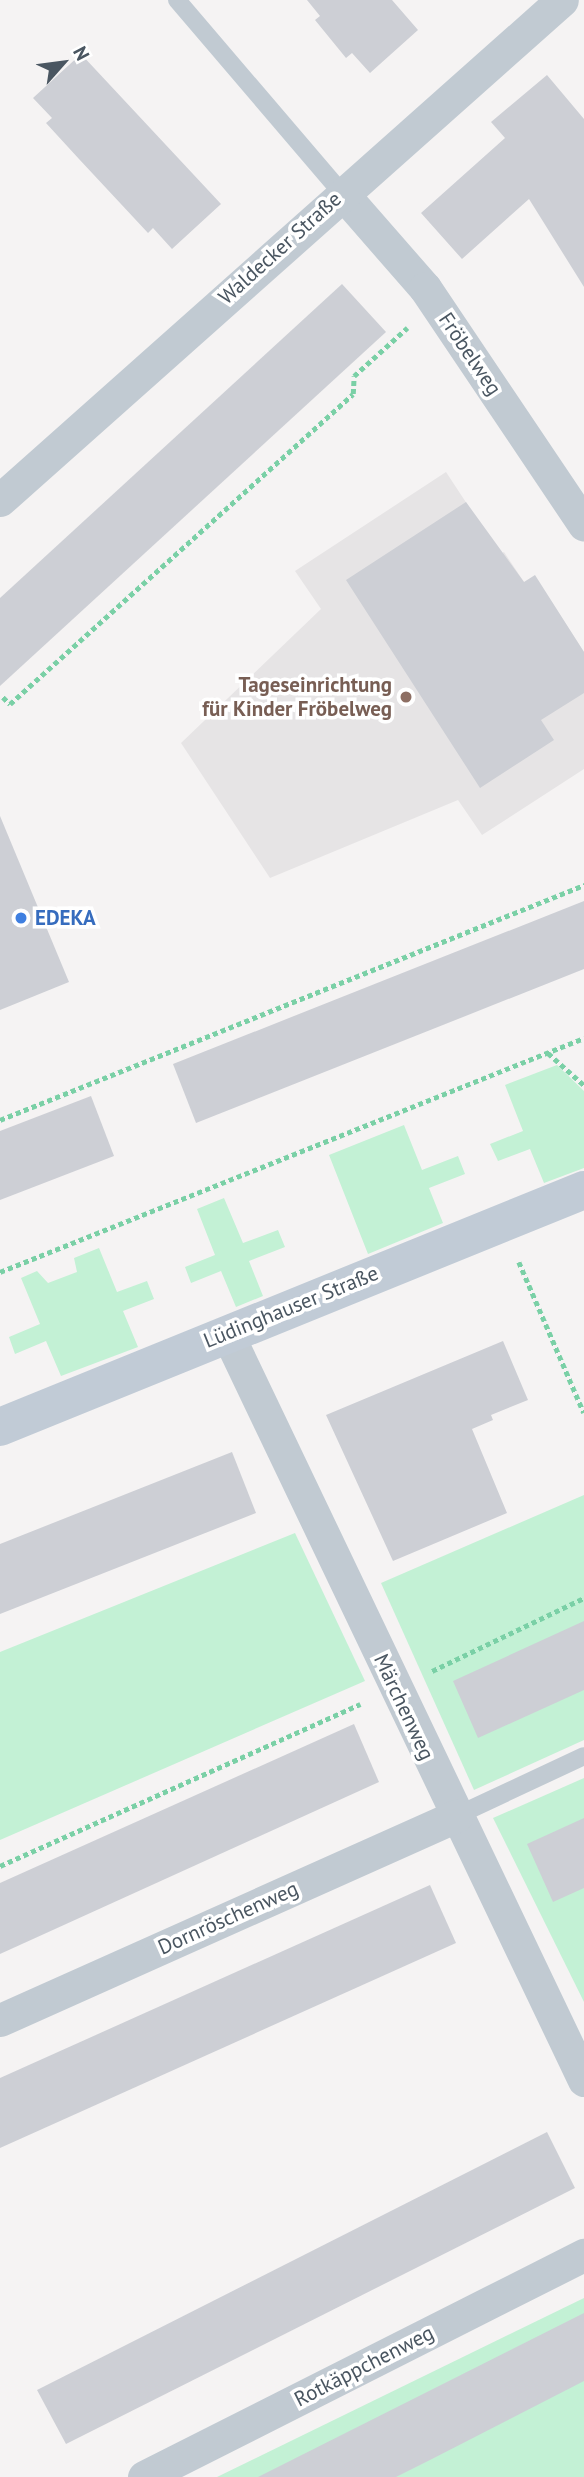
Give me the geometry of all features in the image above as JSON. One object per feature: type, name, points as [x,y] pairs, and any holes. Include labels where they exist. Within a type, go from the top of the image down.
[{"type":"street","name":"Waldecker Straße","points":[[0,500],[562,0]]},
{"type":"street","name":"Fröbelweg","points":[[342,193],[425,288],[584,525]]},
{"type":"street","name":"Lüdinghauser Straße","points":[[0,1427],[227,1332],[584,1190]]},
{"type":"street","name":"Märchenweg","points":[[227,1332],[395,1689],[584,2080]]},
{"type":"street","name":"Dornröschenweg","points":[[0,2020],[456,1816]]},
{"type":"street","name":"Rotkäppchenweg","points":[[144,2477],[584,2255]]},
{"type":"lane","points":[[177,0],[342,193]]},
{"type":"lane","points":[[456,1816],[584,1756]]},
{"type":"path","points":[[4,697],[10,705],[354,394],[354,376],[411,325]]},
{"type":"path","points":[[0,1120],[584,885]]},
{"type":"path","points":[[0,1272],[584,1038]]},
{"type":"path","points":[[548,1053],[584,1085]]},
{"type":"path","points":[[503,1222],[584,1413]]},
{"type":"path","points":[[0,1866],[395,1689],[584,1598]]},
{"type":"shaded area","name":"Tageseinrichtung für Kinder Fröbelweg","points":[[446,472],[500,554],[504,552],[528,588],[549,598],[584,652],[584,769],[482,835],[458,800],[270,878],[181,743],[321,609],[295,571]]},
{"type":"green space","points":[[557,1065],[584,1091],[584,1168],[544,1183],[530,1149],[498,1161],[490,1144],[523,1131],[505,1085]]},
{"type":"green space","points":[[404,1125],[422,1170],[458,1156],[465,1174],[429,1188],[443,1223],[368,1254],[329,1155]]},
{"type":"green space","points":[[224,1198],[243,1243],[278,1230],[285,1247],[249,1261],[263,1296],[236,1307],[221,1271],[191,1283],[185,1267],[215,1255],[197,1209]]},
{"type":"green space","points":[[99,1248],[117,1292],[147,1281],[154,1299],[123,1311],[138,1347],[61,1376],[46,1341],[15,1354],[9,1337],[40,1324],[21,1278],[37,1271],[48,1283],[77,1272],[74,1258]]},
{"type":"green space","points":[[584,1495],[584,1740],[474,1790],[381,1583]]},
{"type":"green space","points":[[295,1533],[365,1681],[0,1840],[0,1652]]},
{"type":"green space","points":[[584,1778],[584,2002],[493,1818]]},
{"type":"green space","points":[[584,2298],[584,2477],[217,2477]]},
{"type":"building","points":[[307,0],[392,0],[418,30],[370,73],[352,53],[346,58],[315,20],[320,16]]},
{"type":"building","points":[[81,54],[221,204],[172,249],[153,228],[148,233],[79,159],[46,123],[52,118],[33,98]]},
{"type":"building","points":[[547,75],[584,119],[584,287],[529,199],[462,259],[421,213],[505,138],[491,122]]},
{"type":"building","points":[[342,284],[386,332],[0,686],[0,598]]},
{"type":"building","points":[[466,502],[524,582],[535,575],[584,652],[584,693],[541,720],[554,740],[480,788],[346,580]]},
{"type":"building","name":"EDEKA","points":[[0,816],[69,982],[0,1010]]},
{"type":"building","points":[[584,901],[584,969],[196,1123],[173,1064]]},
{"type":"building","points":[[91,1096],[114,1156],[0,1200],[0,1131]]},
{"type":"building","points":[[503,1341],[528,1400],[491,1415],[493,1420],[472,1429],[507,1513],[393,1561],[326,1415]]},
{"type":"building","points":[[232,1452],[256,1513],[0,1614],[0,1544]]},
{"type":"building","points":[[584,1621],[584,1690],[478,1738],[453,1681]]},
{"type":"building","points":[[354,1724],[379,1782],[0,1954],[0,1883]]},
{"type":"building","points":[[584,1818],[584,1888],[553,1902],[527,1844]]},
{"type":"building","points":[[430,1885],[456,1943],[0,2148],[0,2078]]},
{"type":"building","points":[[547,2132],[575,2188],[66,2444],[37,2390]]},
{"type":"building","points":[[584,2313],[584,2381],[430,2460],[396,2477],[258,2477]]},
{"type":"place","name":"Tageseinrichtung für Kinder Fröbelweg","points":[[406,697]]},
{"type":"place","name":"EDEKA","points":[[21,918]]}]
